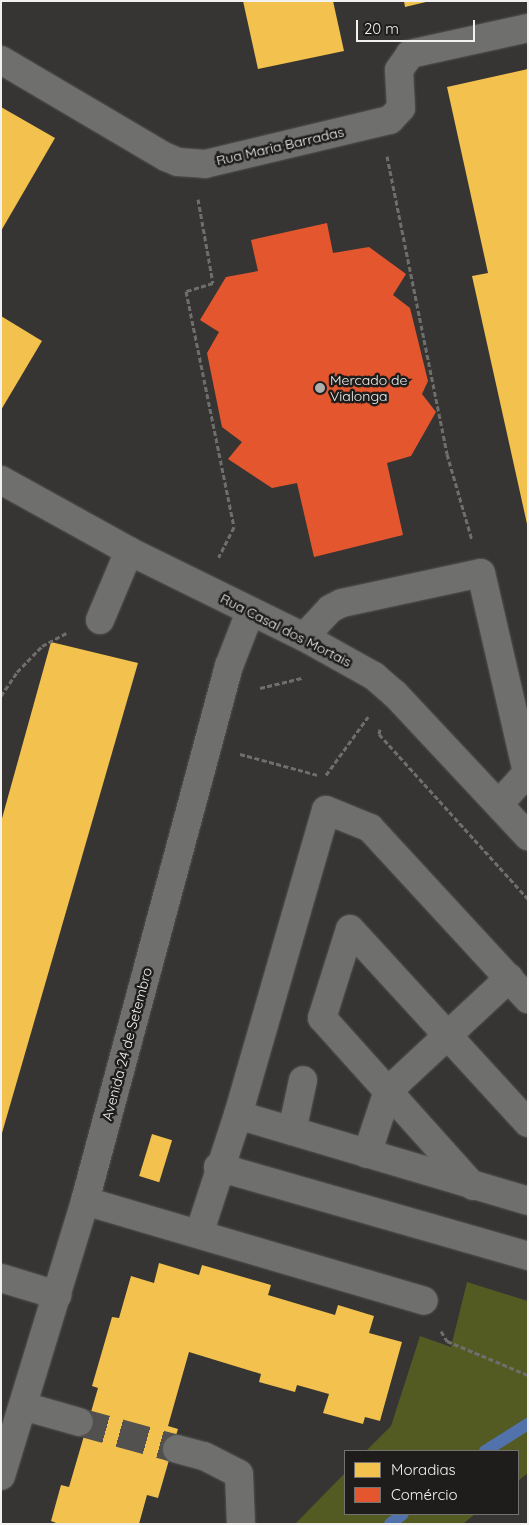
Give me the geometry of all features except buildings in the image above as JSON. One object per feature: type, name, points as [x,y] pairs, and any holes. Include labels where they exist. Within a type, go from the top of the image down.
[{"type":"street","name":"Rua Maria Barradas","points":[[1,60],[166,157],[192,164],[380,123],[399,113],[402,103],[399,70],[410,54],[528,28]]},
{"type":"street","name":"Rua Casal dos Mortais","points":[[1,480],[129,552],[304,637],[374,676],[395,694],[528,836]]},
{"type":"street","points":[[100,620],[129,552]]},
{"type":"street","points":[[304,637],[330,609],[342,603],[482,573],[527,773],[499,804]]},
{"type":"street","name":"Avenida 24 de Setembro","points":[[1,1476],[85,1201],[229,666],[250,612]]},
{"type":"street","points":[[198,1234],[218,1167],[238,1115],[326,810],[370,828],[528,999]]},
{"type":"street","points":[[473,1186],[322,1018],[350,929],[528,1123]]},
{"type":"street","points":[[367,1154],[388,1091],[509,978]]},
{"type":"street","points":[[292,1131],[303,1080]]},
{"type":"street","points":[[238,1115],[528,1201]]},
{"type":"street","points":[[218,1167],[528,1256]]},
{"type":"street","points":[[85,1201],[424,1301]]},
{"type":"street","points":[[1,1278],[57,1295]]},
{"type":"street","points":[[23,1406],[79,1422]]},
{"type":"street","points":[[178,1449],[204,1456],[240,1474],[242,1524]]},
{"type":"path","points":[[380,123],[447,454],[482,573]]},
{"type":"path","points":[[192,164],[214,283],[186,291],[234,527],[204,589]]},
{"type":"path","points":[[1,696],[17,672],[42,646],[59,635],[100,620]]},
{"type":"path","points":[[257,691],[264,686],[311,676]]},
{"type":"path","points":[[241,744],[238,753],[325,777],[369,716]]},
{"type":"path","points":[[381,725],[379,734],[528,899]]},
{"type":"path","points":[[424,1301],[447,1341],[528,1375]]},
{"type":"green space","points":[[467,1282],[528,1301],[528,1473],[519,1480],[519,1450],[367,1450],[391,1426],[420,1336],[451,1347]]},
{"type":"green space","points":[[344,1474],[344,1515],[474,1515],[463,1524],[295,1524]]},
{"type":"waterway","points":[[487,1450],[528,1424]]},
{"type":"waterway","points":[[390,1524],[402,1515]]},
{"type":"tunnel","points":[[79,1422],[177,1449]]},
{"type":"place","name":"Mercado de Vialonga","points":[[320,388]]}]
